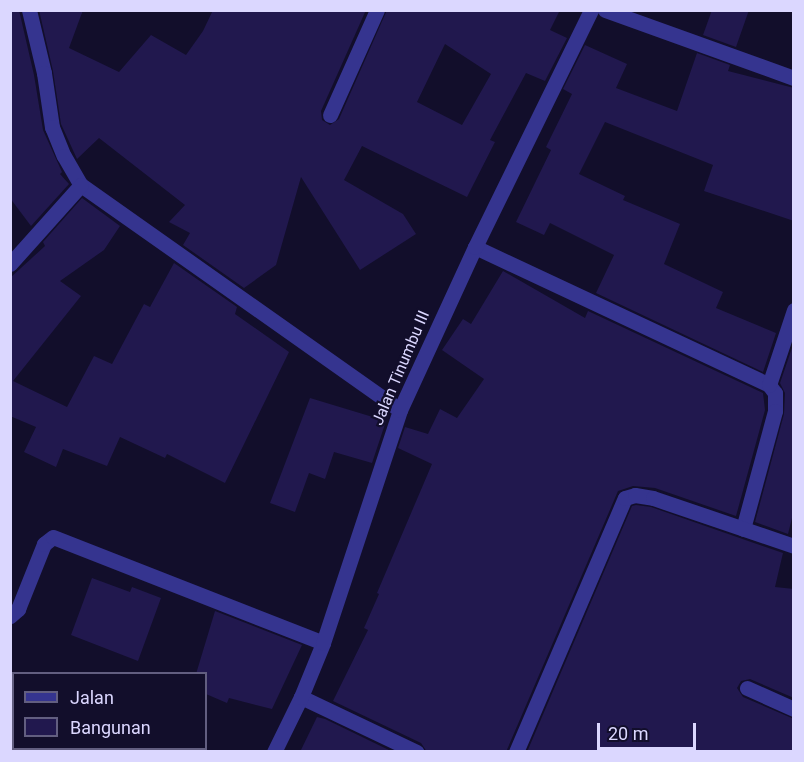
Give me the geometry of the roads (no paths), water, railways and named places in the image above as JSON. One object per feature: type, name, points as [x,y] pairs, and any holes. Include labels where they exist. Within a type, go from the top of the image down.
[{"type":"street","points":[[30,10],[44,73],[52,127],[64,156],[81,185],[400,410]]},
{"type":"street","points":[[330,115],[377,10]]},
{"type":"street","name":"Jalan Tinumbu III","points":[[274,752],[301,697],[322,643],[400,410],[475,247],[591,10]]},
{"type":"street","points":[[605,10],[794,78]]},
{"type":"street","points":[[10,264],[81,185]]},
{"type":"street","points":[[475,247],[769,385],[775,393],[775,411],[743,529]]},
{"type":"street","points":[[769,385],[794,310]]},
{"type":"street","points":[[516,752],[625,498],[635,495],[653,498],[794,546]]},
{"type":"street","points":[[10,616],[18,609],[44,544],[53,537],[322,643]]},
{"type":"street","points":[[747,688],[794,709]]},
{"type":"street","points":[[301,697],[417,752]]}]
